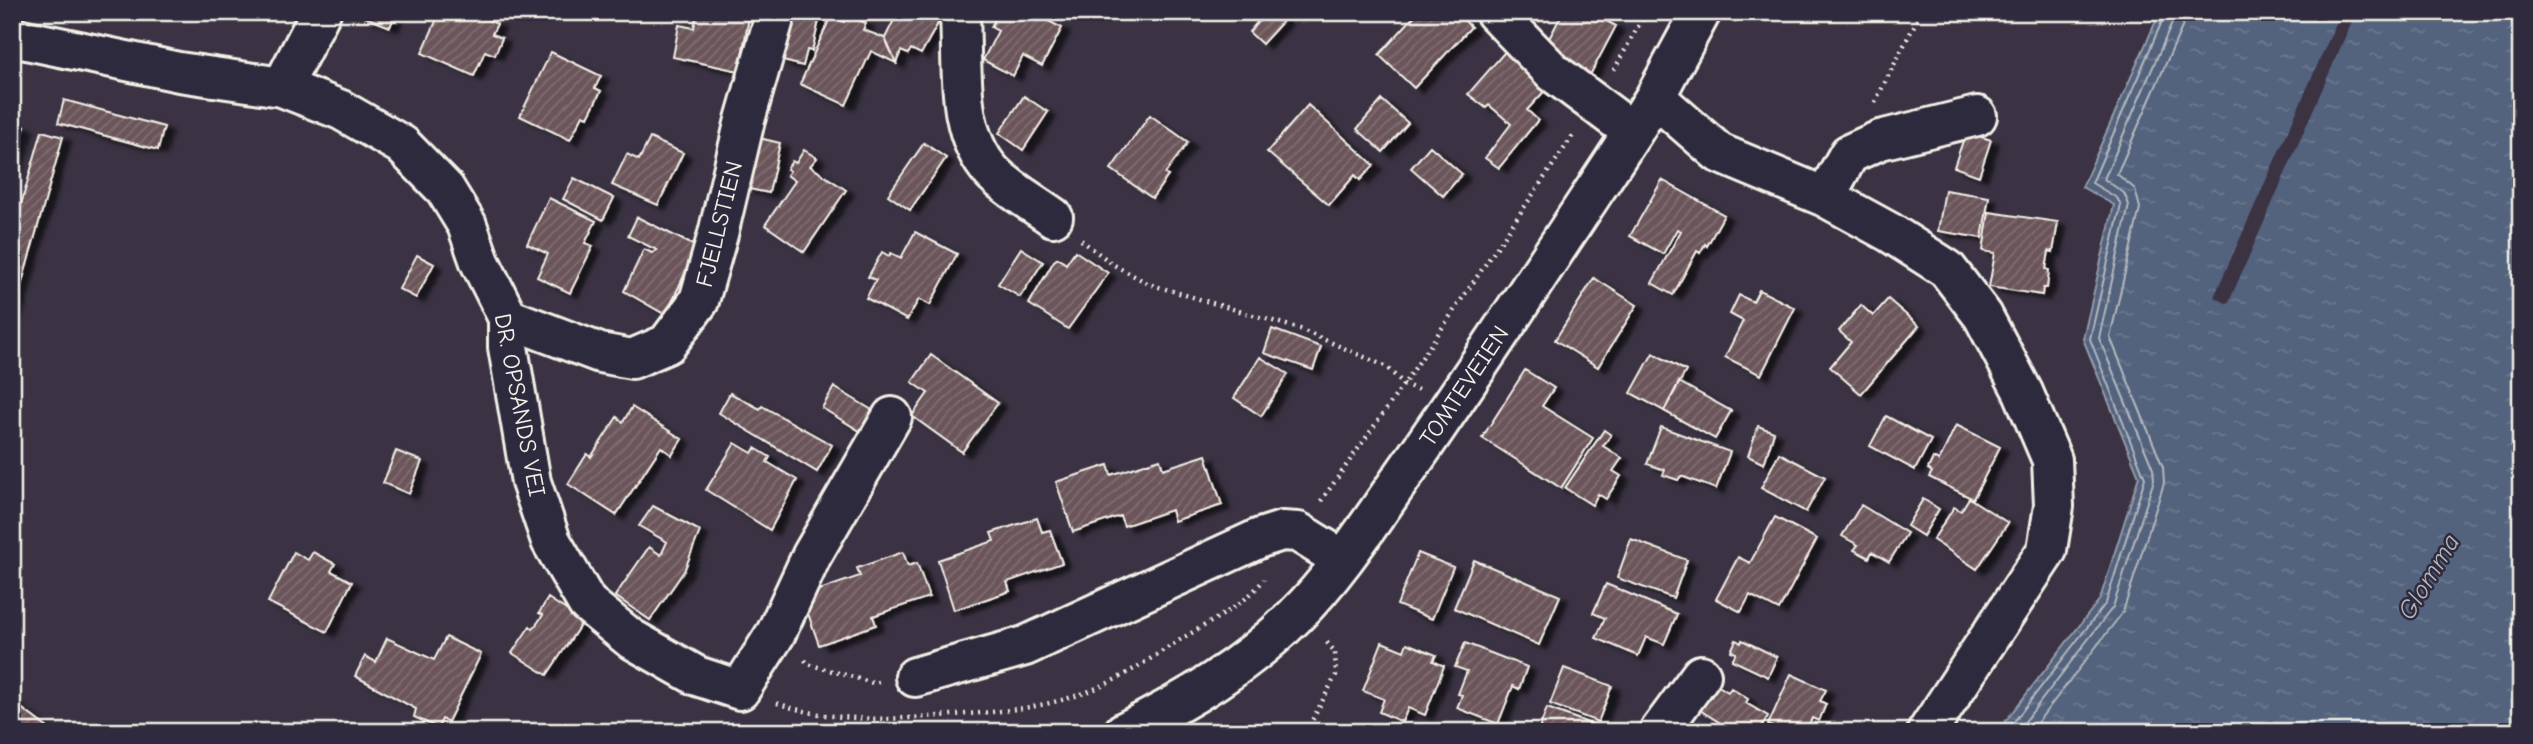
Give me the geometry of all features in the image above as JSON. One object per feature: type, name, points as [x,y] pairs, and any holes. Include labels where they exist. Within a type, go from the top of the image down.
[{"type":"street","points":[[282,87],[321,12]]},
{"type":"street","name":"FJELLSTIEN","points":[[508,318],[600,354],[632,359],[667,344],[699,301],[745,120],[776,12]]},
{"type":"street","points":[[956,12],[960,16],[966,124],[974,148],[993,173],[1053,218]]},
{"type":"street","points":[[1495,12],[1553,73],[1633,132]]},
{"type":"street","name":"TOMTEVEIEN","points":[[1124,732],[1174,721],[1295,617],[1343,560],[1453,403],[1656,97],[1701,12]]},
{"type":"street","name":"DR. OPSANDS VEI","points":[[12,37],[180,72],[282,87],[341,110],[402,145],[445,188],[467,225],[480,262],[508,318],[508,347],[531,482],[551,541],[587,603],[630,638],[697,676],[740,690],[776,633],[812,555],[892,418]]},
{"type":"street","points":[[1656,97],[1719,153],[1825,197],[1889,232],[1947,269],[1983,316],[2023,392],[2052,460],[2054,506],[2047,550],[1927,732]]},
{"type":"street","points":[[1825,197],[1849,154],[1880,140],[1978,117]]},
{"type":"street","points":[[915,677],[1025,646],[1261,538],[1282,531],[1298,532],[1343,560]]},
{"type":"street","points":[[1658,732],[1701,675]]},
{"type":"path","points":[[1106,684],[1253,595],[1404,384],[1595,102],[1646,12]]},
{"type":"path","points":[[1053,218],[1114,265],[1149,284],[1300,330],[1385,366],[1404,384],[1453,403]]},
{"type":"path","points":[[776,633],[808,664],[873,683],[915,677]]},
{"type":"water","name":"Glomma","points":[[2160,12],[2521,12],[2521,732],[1997,732],[2100,599],[2139,476],[2083,339],[2114,205],[2082,187]]},
{"type":"pier","points":[[2341,12],[2356,12],[2228,304],[2214,297]]},
{"type":"building","points":[[352,12],[396,12],[390,27]]},
{"type":"building","points":[[440,12],[471,12],[497,24],[492,34],[502,38],[495,55],[485,51],[474,76],[422,53]]},
{"type":"building","points":[[697,12],[750,12],[739,71],[673,57],[679,25],[694,28]]},
{"type":"building","points":[[788,12],[821,12],[812,51],[807,50],[803,66],[779,60]]},
{"type":"building","points":[[893,12],[932,12],[941,18],[921,54],[911,49],[908,54],[901,51],[896,63],[885,38],[897,14]]},
{"type":"building","points":[[998,12],[1031,12],[1062,28],[1042,66],[1023,56],[1013,76],[983,60],[998,31],[991,27]]},
{"type":"building","points":[[1266,12],[1276,12],[1284,20],[1262,44],[1249,32]]},
{"type":"building","points":[[1418,12],[1456,12],[1471,27],[1414,88],[1379,55]]},
{"type":"building","points":[[1563,12],[1589,12],[1616,26],[1590,75],[1543,50]]},
{"type":"building","points":[[847,15],[866,23],[863,30],[885,38],[896,63],[871,51],[846,105],[800,84],[831,16],[844,22]]},
{"type":"building","points":[[1510,46],[1551,84],[1527,110],[1538,120],[1499,168],[1485,158],[1511,124],[1489,105],[1486,108],[1468,94]]},
{"type":"building","points":[[551,52],[601,76],[595,88],[601,91],[588,117],[583,115],[570,140],[520,116]]},
{"type":"building","points":[[1024,96],[1048,112],[1023,150],[999,133]]},
{"type":"building","points":[[64,100],[164,127],[158,150],[58,123]]},
{"type":"building","points":[[1382,100],[1408,123],[1383,152],[1357,129]]},
{"type":"building","points":[[1308,105],[1374,165],[1360,180],[1355,175],[1329,205],[1267,152]]},
{"type":"building","points":[[1150,115],[1188,142],[1152,198],[1111,169]]},
{"type":"building","points":[[12,122],[25,126],[12,172]]},
{"type":"building","points":[[42,131],[63,137],[12,318],[12,236]]},
{"type":"building","points":[[1966,132],[1991,140],[1979,176],[1954,167]]},
{"type":"building","points":[[755,137],[780,143],[769,193],[744,188]]},
{"type":"building","points":[[650,138],[683,153],[658,205],[612,185],[627,154],[639,160]]},
{"type":"building","points":[[924,143],[946,158],[910,210],[888,195]]},
{"type":"building","points":[[1430,146],[1462,174],[1443,196],[1411,168]]},
{"type":"building","points":[[804,150],[817,158],[810,166],[846,190],[804,252],[765,225],[795,181],[787,175],[790,171],[787,169],[792,161],[796,163]]},
{"type":"building","points":[[574,178],[614,198],[603,220],[563,199]]},
{"type":"building","points":[[1662,180],[1724,215],[1707,246],[1705,244],[1700,253],[1697,251],[1673,295],[1652,283],[1681,231],[1677,229],[1663,254],[1630,236]]},
{"type":"building","points":[[1945,190],[1989,197],[1982,238],[1938,231]]},
{"type":"building","points":[[549,198],[596,221],[585,243],[593,246],[570,293],[537,277],[548,254],[527,244]]},
{"type":"building","points":[[1989,212],[2058,222],[2053,252],[2049,251],[2046,269],[2049,270],[2047,288],[2043,288],[2042,295],[1989,287],[1995,253],[1983,251]]},
{"type":"building","points":[[637,217],[697,247],[666,315],[624,291],[644,249],[652,253],[657,250],[628,236]]},
{"type":"building","points":[[915,232],[957,254],[930,305],[919,299],[907,320],[866,298],[876,280],[868,277],[882,252],[901,258]]},
{"type":"building","points":[[1021,248],[1043,262],[1020,297],[998,284]]},
{"type":"building","points":[[1075,251],[1108,273],[1068,329],[1029,304],[1054,261],[1058,258],[1066,264]]},
{"type":"building","points":[[417,255],[434,264],[416,298],[399,289]]},
{"type":"building","points":[[1594,278],[1637,305],[1598,367],[1555,340]]},
{"type":"building","points":[[1759,290],[1795,308],[1761,375],[1725,357],[1743,321],[1730,314],[1739,295],[1753,302]]},
{"type":"building","points":[[1888,299],[1919,326],[1861,394],[1830,367],[1851,342],[1839,331],[1861,305],[1873,316]]},
{"type":"building","points":[[1272,329],[1321,347],[1313,370],[1264,353]]},
{"type":"building","points":[[1653,353],[1686,371],[1664,411],[1631,393]]},
{"type":"building","points":[[931,355],[998,403],[962,452],[912,416],[928,393],[912,382]]},
{"type":"building","points":[[1260,357],[1288,374],[1261,416],[1234,398]]},
{"type":"building","points":[[1525,370],[1554,388],[1542,406],[1593,438],[1561,488],[1482,438]]},
{"type":"building","points":[[1679,382],[1731,411],[1715,439],[1664,411]]},
{"type":"building","points":[[834,387],[872,410],[860,431],[822,408]]},
{"type":"building","points":[[730,393],[760,409],[762,406],[832,445],[817,472],[719,413]]},
{"type":"building","points":[[632,407],[682,439],[672,455],[661,447],[616,515],[568,484],[587,454],[591,457],[617,417],[623,422]]},
{"type":"building","points":[[1886,416],[1931,440],[1915,470],[1870,446]]},
{"type":"building","points":[[1956,425],[2000,447],[1973,499],[1929,477],[1932,472],[1928,469],[1933,458],[1939,461]]},
{"type":"building","points":[[1758,426],[1774,432],[1764,464],[1748,456]]},
{"type":"building","points":[[1661,427],[1730,452],[1716,489],[1681,476],[1678,480],[1663,475],[1665,470],[1647,464]]},
{"type":"building","points":[[1604,430],[1611,435],[1603,446],[1622,458],[1613,471],[1621,476],[1606,499],[1598,494],[1592,505],[1565,488]]},
{"type":"building","points":[[735,443],[752,453],[755,448],[770,457],[767,462],[797,480],[770,530],[706,490]]},
{"type":"building","points":[[396,451],[422,461],[409,494],[383,483]]},
{"type":"building","points":[[1779,453],[1825,477],[1806,512],[1761,488]]},
{"type":"building","points":[[1206,455],[1222,505],[1174,521],[1171,510],[1124,526],[1120,516],[1073,532],[1056,482],[1108,465],[1111,475],[1160,459],[1163,469]]},
{"type":"building","points":[[1969,498],[2008,523],[1977,569],[1933,540],[1954,507],[1961,511]]},
{"type":"building","points":[[1923,499],[1939,509],[1923,536],[1907,526]]},
{"type":"building","points":[[1861,505],[1907,533],[1889,562],[1872,552],[1869,558],[1854,550],[1858,545],[1842,536]]},
{"type":"building","points":[[653,506],[700,531],[684,571],[650,620],[615,596],[649,547],[661,555],[667,542],[639,526]]},
{"type":"building","points":[[1775,517],[1817,539],[1779,610],[1750,595],[1741,612],[1716,599],[1738,557],[1750,563]]},
{"type":"building","points":[[1037,518],[1042,532],[1050,530],[1062,563],[1007,582],[1010,591],[954,610],[938,560],[994,541],[991,533]]},
{"type":"building","points":[[1631,539],[1687,560],[1673,598],[1617,578]]},
{"type":"building","points":[[294,552],[308,560],[313,552],[335,564],[331,571],[352,582],[327,632],[268,602]]},
{"type":"building","points":[[903,552],[908,566],[917,563],[929,597],[873,616],[876,625],[819,645],[802,596],[860,576],[857,568]]},
{"type":"building","points":[[1418,553],[1453,567],[1432,619],[1397,605]]},
{"type":"building","points":[[1474,560],[1560,596],[1539,645],[1454,608]]},
{"type":"building","points":[[1606,584],[1677,614],[1664,644],[1646,637],[1638,656],[1596,638],[1605,618],[1593,613]]},
{"type":"building","points":[[548,598],[583,621],[547,675],[512,653],[530,626],[533,629],[543,615],[539,613]]},
{"type":"building","points":[[446,637],[481,654],[448,722],[442,719],[438,728],[414,717],[416,709],[355,676],[365,656],[376,662],[387,638],[434,660]]},
{"type":"building","points":[[1736,640],[1741,643],[1742,640],[1777,657],[1768,677],[1732,660],[1736,653],[1731,651]]},
{"type":"building","points":[[1382,642],[1404,651],[1407,643],[1436,655],[1433,661],[1444,666],[1425,715],[1408,708],[1402,722],[1379,712],[1384,699],[1363,691]]},
{"type":"building","points":[[1465,643],[1527,667],[1519,689],[1513,686],[1498,724],[1457,708],[1462,695],[1458,694],[1467,671],[1455,667]]},
{"type":"building","points":[[1564,668],[1612,686],[1598,722],[1550,704]]},
{"type":"building","points":[[1791,674],[1826,690],[1820,701],[1826,704],[1819,721],[1812,718],[1806,732],[1783,732],[1768,725]]},
{"type":"building","points":[[1706,678],[1728,692],[1731,688],[1748,699],[1746,703],[1768,716],[1758,732],[1735,732],[1690,704]]},
{"type":"building","points":[[12,701],[53,732],[12,732]]},
{"type":"building","points":[[1547,708],[1588,723],[1599,729],[1598,732],[1538,732]]}]
